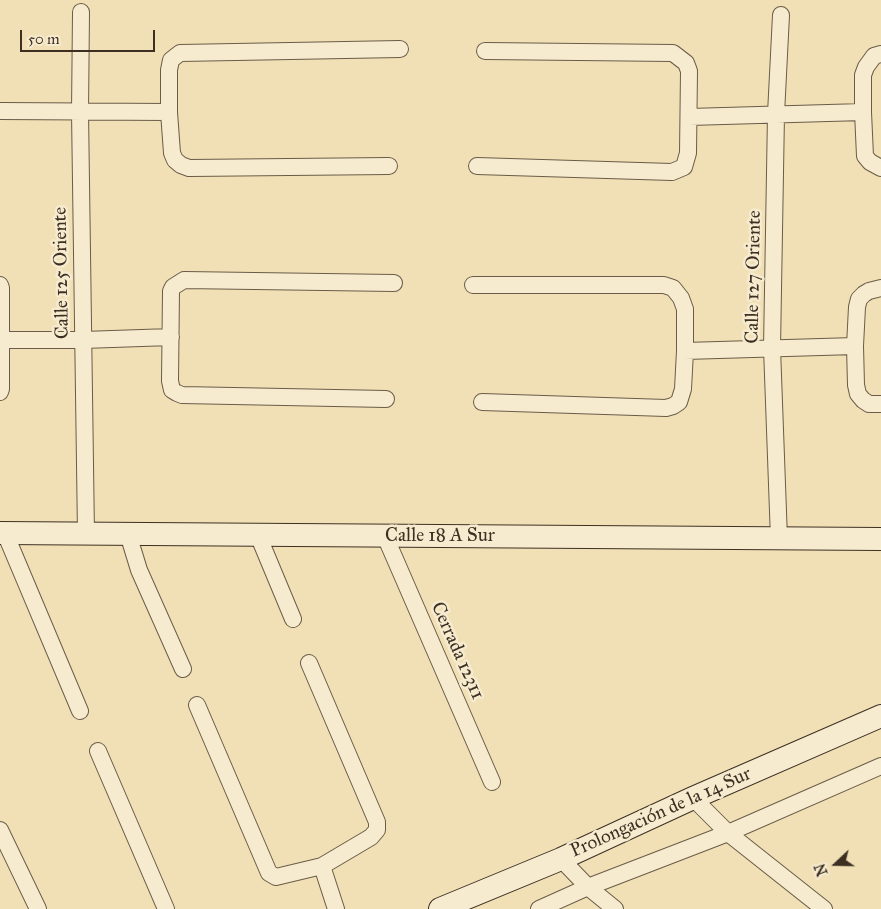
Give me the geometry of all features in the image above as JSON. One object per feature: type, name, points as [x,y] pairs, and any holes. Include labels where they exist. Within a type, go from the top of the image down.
[{"type":"street","name":"Calle 125 Oriente","points":[[81,12],[80,112],[86,534]]},
{"type":"street","name":"Calle 127 Oriente","points":[[779,539],[772,348],[776,114],[781,15]]},
{"type":"street","points":[[389,166],[190,168],[180,166],[172,153],[169,112],[169,64],[171,60],[180,54],[400,49]]},
{"type":"street","points":[[477,166],[672,172],[684,167],[687,160],[689,71],[686,63],[673,54],[485,51]]},
{"type":"street","points":[[881,54],[874,56],[863,75],[862,112],[865,156],[876,167],[881,168]]},
{"type":"street","points":[[0,111],[169,112]]},
{"type":"street","points":[[689,117],[862,112]]},
{"type":"street","points":[[386,400],[182,394],[172,390],[170,385],[171,291],[173,287],[184,280],[394,283]]},
{"type":"street","points":[[473,284],[664,285],[673,288],[681,298],[685,310],[682,396],[674,406],[666,408],[482,402]]},
{"type":"street","points":[[0,285],[2,389],[0,392]]},
{"type":"street","points":[[881,288],[869,291],[859,300],[855,346],[858,394],[870,404],[881,404]]},
{"type":"street","points":[[0,340],[83,340],[171,336]]},
{"type":"street","points":[[685,351],[855,346]]},
{"type":"street","points":[[2,533],[80,711]]},
{"type":"street","name":"Calle 18 A Sur","points":[[2,533],[881,539]]},
{"type":"street","points":[[128,534],[139,570],[183,669]]},
{"type":"street","points":[[258,535],[293,619]]},
{"type":"street","name":"Cerrada 12311","points":[[385,536],[492,782]]},
{"type":"street","points":[[197,705],[269,873],[276,877],[322,866],[372,837],[377,830],[377,822],[309,663]]},
{"type":"street","name":"Prolongación de la 14 Sur","points":[[440,909],[560,859],[693,798],[881,716]]},
{"type":"street","points":[[98,750],[166,909]]},
{"type":"street","points":[[539,909],[588,887],[728,833],[881,766]]},
{"type":"street","points":[[693,798],[728,833],[824,909]]},
{"type":"street","points":[[0,830],[38,909]]},
{"type":"street","points":[[560,859],[588,887],[615,909]]},
{"type":"street","points":[[322,866],[336,909]]}]
